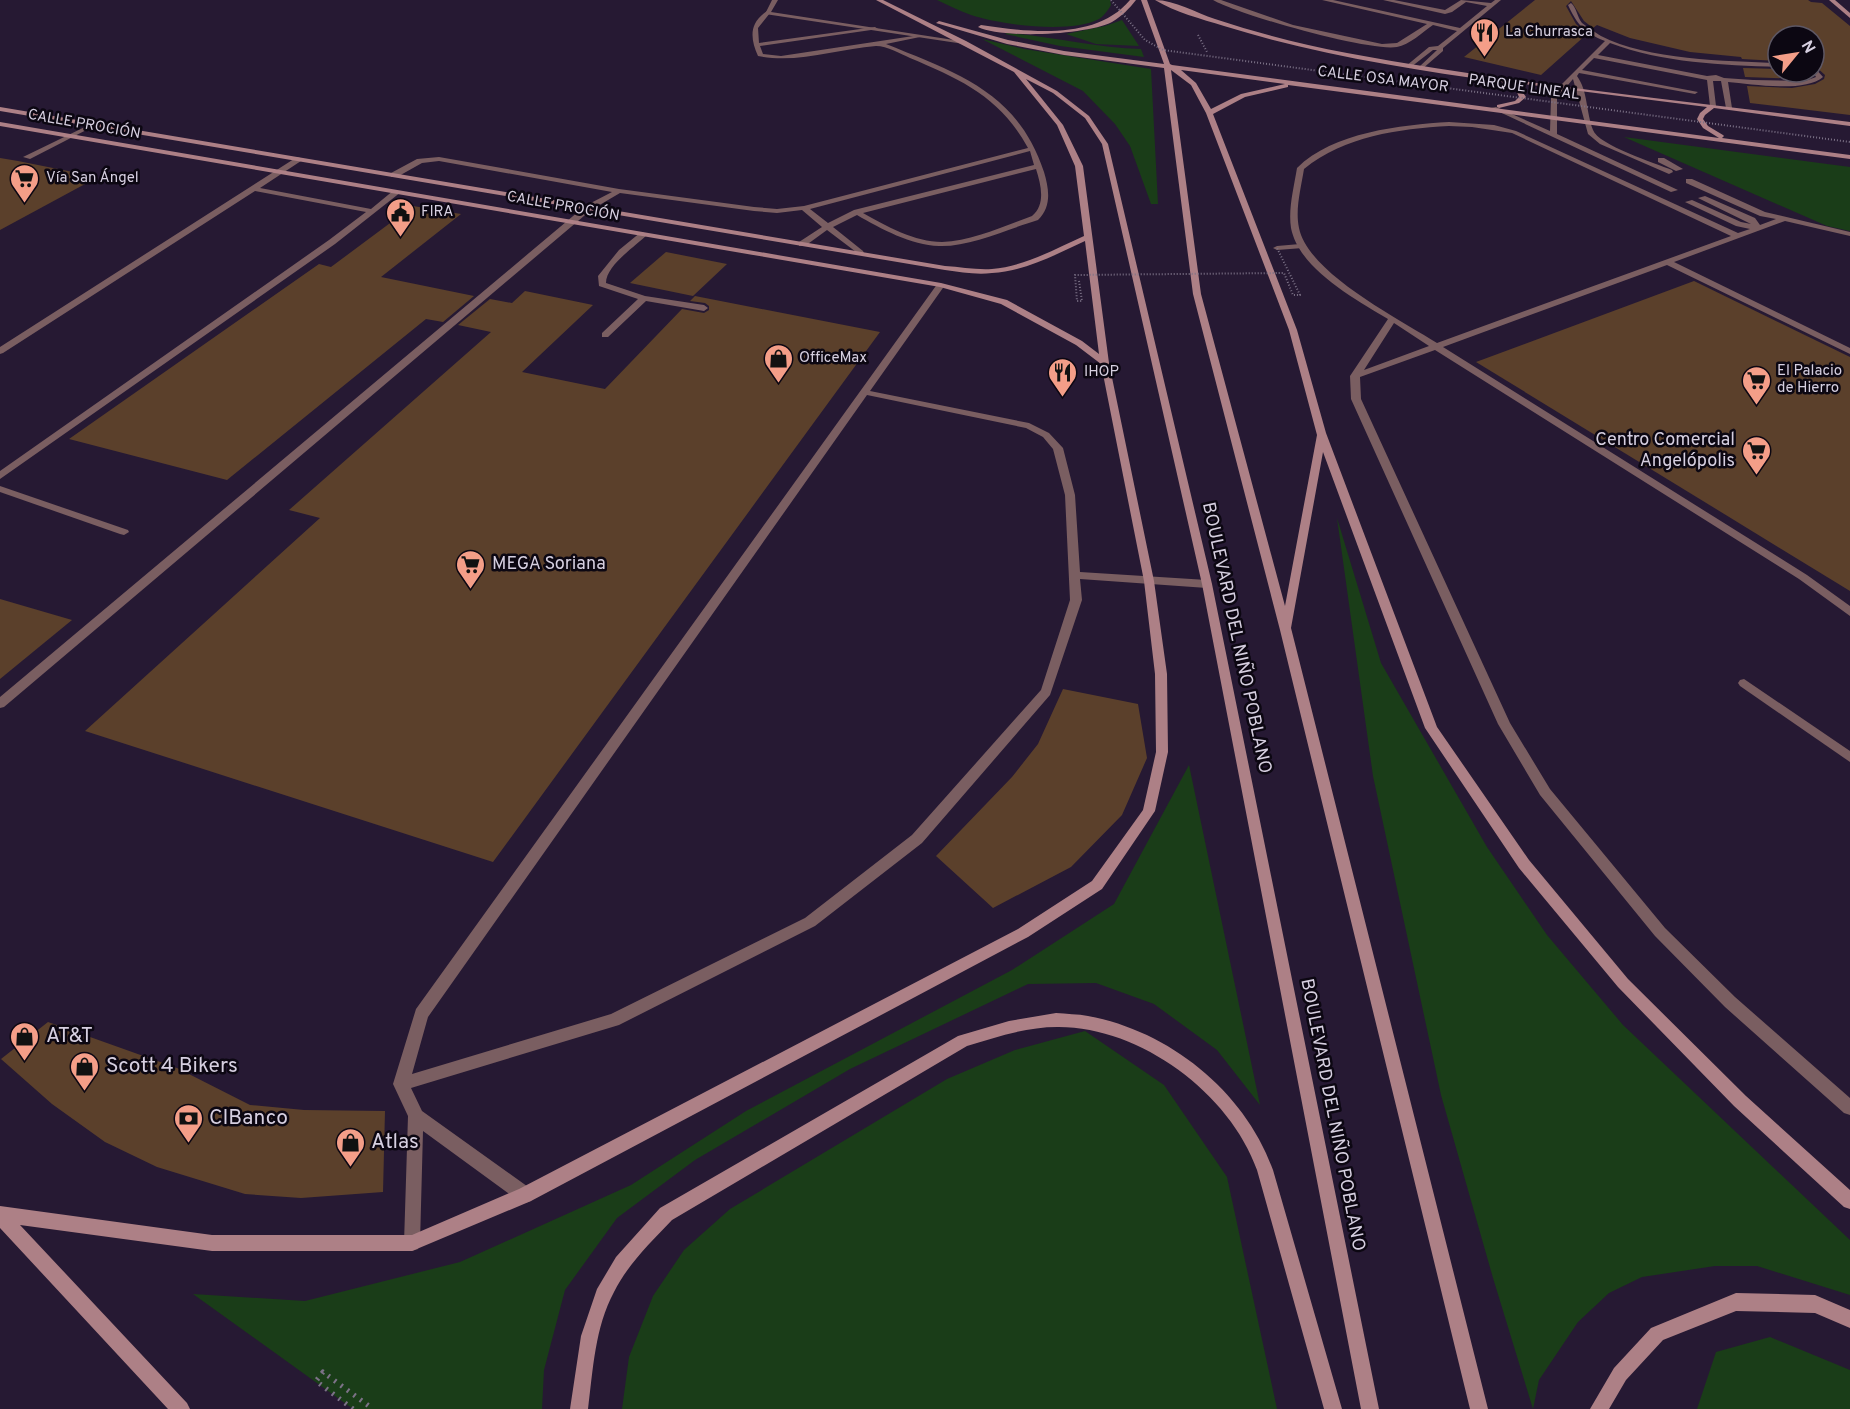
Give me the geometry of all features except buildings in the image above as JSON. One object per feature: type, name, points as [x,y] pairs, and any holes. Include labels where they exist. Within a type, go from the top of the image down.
[{"type":"main road","name":"BOULEVARD DEL NIÑO POBLANO","points":[[879,0],[964,42],[1055,92],[1087,117],[1105,144],[1207,584],[1370,1409]]},
{"type":"main road","points":[[915,17],[999,30],[1062,31],[1105,22],[1122,13],[1133,0]]},
{"type":"main road","points":[[1144,0],[1151,14],[1167,65],[1197,294],[1286,630],[1479,1409]]},
{"type":"main road","name":"CALLE OSA MAYOR","points":[[1158,0],[1197,16],[1313,49],[1485,77],[1850,124]]},
{"type":"main road","points":[[1831,2],[1850,16]]},
{"type":"main road","name":"CALLE OSA MAYOR","points":[[915,17],[1007,42],[1064,53],[1494,108],[1850,157]]},
{"type":"main road","points":[[1167,65],[1188,75],[1196,85],[1209,113],[1293,330],[1321,434],[1431,728],[1524,864],[1623,983],[1740,1101],[1850,1202]]},
{"type":"main road","points":[[0,1215],[212,1243],[412,1243],[525,1195],[1023,933],[1097,885],[1149,810],[1162,752],[1161,674],[1149,581],[1105,363],[1079,166],[1060,125],[1015,69]]},
{"type":"main road","points":[[1474,106],[1510,104],[1523,97],[1518,89],[1485,77]]},
{"type":"main road","points":[[1209,113],[1243,95],[1303,83]]},
{"type":"main road","points":[[1713,106],[1702,114],[1700,119],[1702,123],[1715,133],[1740,142]]},
{"type":"main road","name":"CALLE PROCIÓN","points":[[0,109],[945,268],[991,271],[1039,260],[1088,237]]},
{"type":"main road","name":"CALLE PROCIÓN","points":[[0,124],[941,285],[1013,307],[1079,343],[1105,363]]},
{"type":"main road","points":[[321,179],[340,166]]},
{"type":"main road","points":[[1286,630],[1321,434]]},
{"type":"main road","points":[[579,1409],[586,1355],[603,1293],[633,1249],[666,1214],[963,1041],[1004,1028],[1056,1020],[1096,1023],[1138,1039],[1185,1064],[1231,1109],[1259,1153],[1333,1409]]},
{"type":"main road","points":[[0,1215],[181,1409]]},
{"type":"main road","points":[[1599,1409],[1620,1374],[1657,1334],[1736,1302],[1815,1304],[1850,1319]]},
{"type":"street","points":[[775,0],[767,13],[754,25],[760,55],[773,59],[880,44],[918,36]]},
{"type":"street","points":[[1216,0],[1291,26],[1391,47],[1433,23]]},
{"type":"street","points":[[1325,0],[1462,30]]},
{"type":"street","points":[[1386,0],[1444,12],[1450,11],[1465,0],[1491,5]]},
{"type":"street","points":[[1409,66],[1431,48],[1439,48],[1498,0]]},
{"type":"street","points":[[1571,5],[1571,13],[1577,21],[1609,40],[1654,54],[1708,63],[1766,65]]},
{"type":"street","points":[[1328,8],[1425,28]]},
{"type":"street","points":[[767,13],[964,42]]},
{"type":"street","points":[[757,45],[875,29]]},
{"type":"street","points":[[1554,136],[1554,98],[1609,40]]},
{"type":"street","points":[[857,212],[894,230],[930,243],[948,243],[1035,219],[1041,214],[1045,189],[1040,166],[1018,123],[989,95],[953,74],[880,44]]},
{"type":"street","points":[[1421,68],[1441,50],[1439,48]]},
{"type":"street","points":[[1594,56],[1689,77],[1725,81],[1766,82]]},
{"type":"street","points":[[1708,63],[1725,81],[1729,108]]},
{"type":"street","points":[[1579,70],[1695,92]]},
{"type":"street","points":[[1710,80],[1718,76]]},
{"type":"street","points":[[1575,77],[1579,84],[1590,133],[1602,143],[1674,170],[1614,140],[1590,133]]},
{"type":"street","points":[[1681,90],[1689,77]]},
{"type":"street","points":[[1710,80],[1713,106]]},
{"type":"street","points":[[1494,108],[1554,136],[1588,147],[1674,190],[1576,150],[1554,136]]},
{"type":"street","points":[[27,157],[93,124]]},
{"type":"street","points":[[1738,236],[1514,132],[1488,126],[1453,125],[1401,130],[1362,137],[1333,148],[1301,168],[1293,218],[1300,246],[1316,266],[1350,292],[1803,577],[1850,612]]},
{"type":"street","points":[[394,175],[420,161],[439,159],[618,191],[777,211],[804,208],[1031,148]]},
{"type":"street","points":[[0,351],[300,159]]},
{"type":"street","points":[[802,244],[827,227],[857,212],[1040,166]]},
{"type":"street","points":[[931,175],[950,189]]},
{"type":"street","points":[[1695,180],[1762,214],[1850,234]]},
{"type":"street","points":[[255,189],[372,211]]},
{"type":"street","points":[[0,704],[588,208],[618,191]]},
{"type":"street","points":[[0,476],[332,242],[397,192]]},
{"type":"street","points":[[1696,200],[1752,220],[1759,228],[1739,224],[1696,200]]},
{"type":"street","points":[[804,208],[860,253]]},
{"type":"street","points":[[1355,376],[1784,219]]},
{"type":"street","points":[[644,234],[622,252],[602,276],[602,284],[644,298],[704,308]]},
{"type":"street","points":[[1277,248],[1300,246]]},
{"type":"street","points":[[1668,262],[1850,351]]},
{"type":"street","points":[[412,1243],[416,1116],[401,1084],[421,1014],[941,285]]},
{"type":"street","points":[[605,335],[644,298]]},
{"type":"street","points":[[1392,319],[1355,376],[1356,399],[1504,724],[1545,792],[1659,932],[1730,1002],[1850,1108]]},
{"type":"street","points":[[401,1084],[614,1020],[810,922],[917,839],[1046,692],[1076,600],[1070,495],[1058,448],[1046,435],[1029,426],[864,392]]},
{"type":"street","points":[[0,489],[124,532]]},
{"type":"street","points":[[1074,575],[1207,584]]},
{"type":"street","points":[[1744,683],[1850,757]]},
{"type":"street","points":[[416,1116],[525,1195]]},
{"type":"path","name":"PARQUE LINEAL","points":[[1111,0],[1125,11],[1134,31],[1143,41],[1163,50],[1850,142]]},
{"type":"path","points":[[1079,281],[1082,301],[1077,301],[1075,275],[1284,273],[1293,295],[1300,295],[1277,248]]},
{"type":"path","points":[[353,1409],[316,1380],[323,1372],[373,1409]]},
{"type":"green space","points":[[937,0],[1110,0],[1111,5],[1099,19],[1086,24],[1054,27],[1017,25],[984,19]]},
{"type":"green space","points":[[1122,20],[1139,46],[1096,44],[1066,34],[1105,26]]},
{"type":"green space","points":[[1005,34],[1141,49],[1144,57],[1060,46]]},
{"type":"green space","points":[[982,39],[1024,49],[1151,69],[1158,204],[1151,204],[1130,146],[1115,124],[1083,91]]},
{"type":"green space","points":[[1624,137],[1850,167],[1850,231],[1827,226]]},
{"type":"green space","points":[[1337,518],[1381,663],[1487,847],[1547,935],[1623,1025],[1850,1240],[1850,1295],[1757,1266],[1715,1266],[1642,1277],[1609,1293],[1578,1322],[1539,1380],[1533,1409],[1441,1095],[1373,776]]},
{"type":"green space","points":[[1189,765],[1260,1105],[1217,1050],[1154,1004],[1096,983],[1028,984],[850,1069],[695,1160],[617,1218],[565,1290],[544,1370],[542,1409],[353,1409],[193,1294],[305,1301],[460,1262],[631,1185],[746,1111],[1012,970],[1114,904]]},
{"type":"green space","points":[[1085,1031],[1164,1085],[1227,1177],[1277,1409],[622,1409],[629,1357],[653,1296],[684,1250],[730,1209],[947,1079],[1015,1050]]},
{"type":"green space","points":[[1770,1337],[1850,1370],[1850,1409],[1697,1409],[1716,1352]]},
{"type":"place","name":"La Churrasca","points":[[1484,58]]},
{"type":"place","name":"Vía San Ángel","points":[[25,204]]},
{"type":"place","name":"FIRA","points":[[400,238]]},
{"type":"place","name":"OfficeMax","points":[[778,384]]},
{"type":"place","name":"IHOP","points":[[1063,398]]},
{"type":"place","name":"El Palacio de Hierro","points":[[1756,406]]},
{"type":"place","name":"Centro Comercial Angelópolis","points":[[1756,476]]},
{"type":"place","name":"MEGA Soriana","points":[[471,590]]},
{"type":"place","name":"AT&T","points":[[25,1062]]},
{"type":"place","name":"Scott 4 Bikers","points":[[85,1092]]},
{"type":"place","name":"CIBanco","points":[[188,1144]]},
{"type":"place","name":"Atlas","points":[[350,1168]]}]
